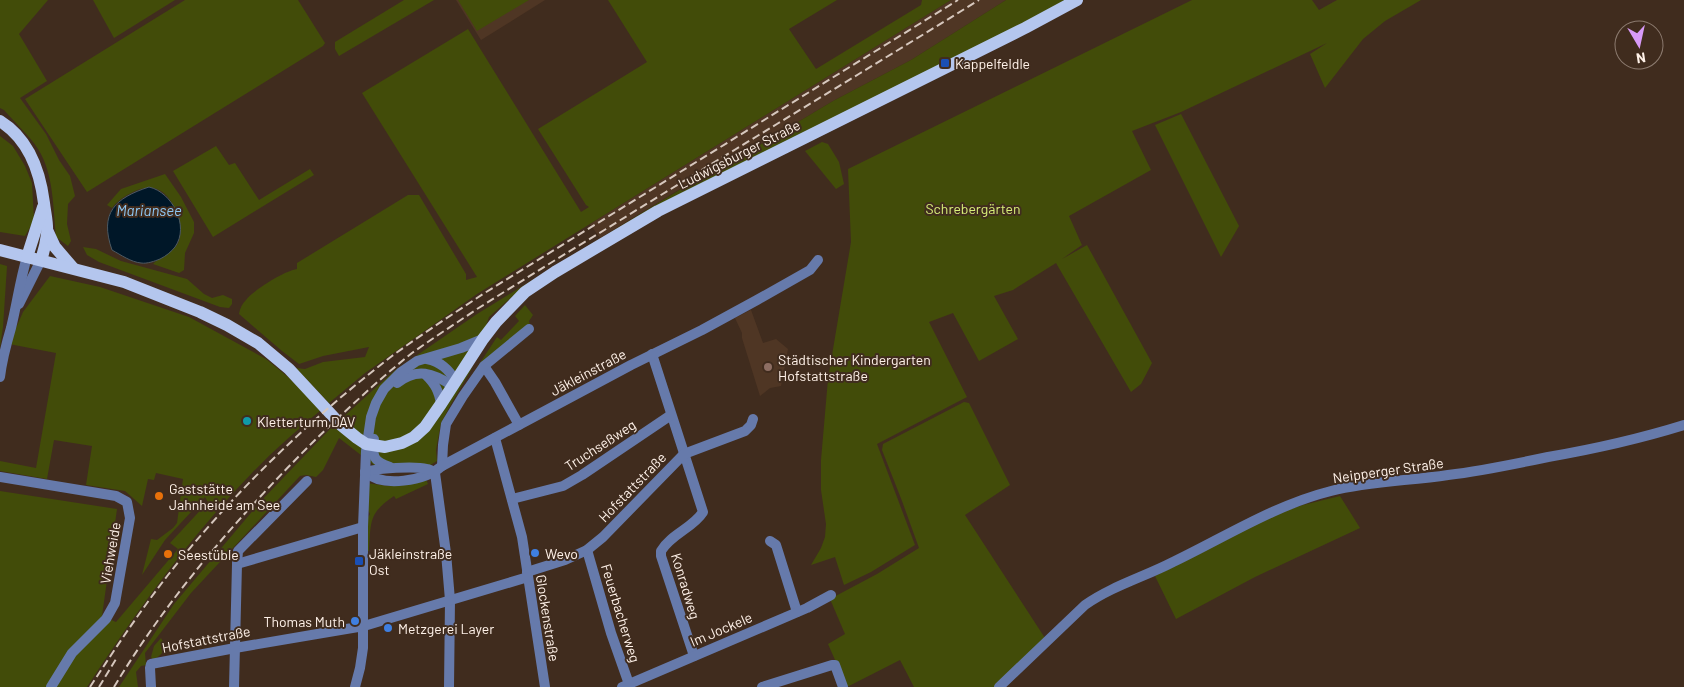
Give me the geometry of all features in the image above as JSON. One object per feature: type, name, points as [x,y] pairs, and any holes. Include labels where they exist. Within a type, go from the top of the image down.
[{"type":"main road","name":"Ludwigsburger Straße","points":[[0,250],[124,282],[200,312],[227,325],[258,343],[289,369],[341,425],[357,438],[366,444],[385,447],[402,443],[414,437],[424,427],[496,322],[525,292],[555,272],[658,211],[1025,28],[1077,0]]},
{"type":"main road","points":[[0,121],[21,138],[32,156],[40,180],[48,232],[55,246],[73,268]]},
{"type":"main road","points":[[27,256],[44,204]]},
{"type":"main road","points":[[41,260],[48,232]]},
{"type":"street","points":[[0,377],[4,352],[27,256]]},
{"type":"street","points":[[13,316],[41,260]]},
{"type":"street","name":"Jäkleinstraße","points":[[365,472],[371,478],[389,481],[416,478],[438,469],[652,354],[697,333],[758,300],[810,270],[818,260]]},
{"type":"street","points":[[448,687],[450,600],[438,469],[446,424],[462,396],[484,366],[529,329]]},
{"type":"street","points":[[355,687],[360,668],[364,626],[363,527],[365,472],[376,403],[392,380],[417,361],[461,348],[483,339]]},
{"type":"street","points":[[652,354],[684,454]]},
{"type":"street","points":[[426,358],[445,366],[455,383]]},
{"type":"street","points":[[484,366],[519,425]]},
{"type":"street","points":[[374,419],[396,383],[404,377],[423,373],[455,383]]},
{"type":"street","points":[[423,373],[434,383],[438,390],[441,404]]},
{"type":"street","name":"Truchseßweg","points":[[512,499],[563,486],[671,415]]},
{"type":"street","name":"Hofstattstraße","points":[[151,687],[151,664],[364,626],[528,575],[565,560],[587,550],[603,537],[684,454],[745,431],[751,425],[753,419]]},
{"type":"street","name":"Neipperger Straße","points":[[999,687],[1085,605],[1097,597],[1109,590],[1156,571],[1276,510],[1332,490],[1446,476],[1524,462],[1612,445],[1684,425]]},
{"type":"street","name":"Glockenstraße","points":[[495,438],[522,537],[544,687]]},
{"type":"street","points":[[369,452],[379,463],[394,468]]},
{"type":"street","name":"Konradweg","points":[[684,454],[703,512],[698,519],[664,547],[661,551],[661,556],[694,656]]},
{"type":"street","points":[[365,472],[373,469],[394,468],[438,469]]},
{"type":"street","name":"Viehweide","points":[[0,477],[116,496],[127,502],[129,508],[130,518],[114,603],[106,619],[94,633],[72,652],[51,687]]},
{"type":"street","points":[[234,687],[236,564],[238,551],[307,482]]},
{"type":"street","points":[[236,564],[363,527]]},
{"type":"street","points":[[770,541],[776,545],[797,612]]},
{"type":"street","points":[[243,547],[250,550],[256,559]]},
{"type":"street","name":"Feuerbacherweg","points":[[587,550],[625,686]]},
{"type":"street","name":"Im Jockele","points":[[625,686],[797,612],[831,595]]},
{"type":"street","points":[[762,687],[832,665],[835,666],[843,687]]},
{"type":"shaded area","points":[[456,0],[545,0],[481,40]]},
{"type":"shaded area","points":[[951,0],[1006,0],[911,60],[833,101],[758,146],[755,143],[600,238],[590,224]]},
{"type":"shaded area","name":"Städtischer Kindergarten Hofstattstraße","points":[[751,310],[763,343],[776,339],[788,349],[781,386],[770,388],[760,396],[742,333],[735,318]]},
{"type":"green space","points":[[0,0],[48,0],[19,34],[47,81],[20,98],[46,134],[59,160],[70,176],[75,196],[68,204],[67,224],[71,241],[68,246],[56,237],[50,180],[43,159],[30,139],[0,108]]},
{"type":"green space","points":[[93,0],[175,0],[114,38]]},
{"type":"green space","points":[[185,0],[298,0],[325,43],[87,192],[25,99]]},
{"type":"green space","points":[[404,0],[434,0],[339,56],[335,49],[335,42]]},
{"type":"green space","points":[[458,0],[529,0],[477,31]]},
{"type":"green space","points":[[608,0],[837,0],[789,29],[816,69],[921,5],[922,0],[951,0],[477,294],[365,373],[329,403],[296,368],[305,369],[323,362],[365,357],[369,347],[323,356],[299,364],[239,314],[242,305],[250,296],[277,277],[297,269],[297,263],[408,195],[419,195],[466,274],[466,280],[477,277],[362,93],[468,29],[581,212],[589,207],[538,129],[647,62]]},
{"type":"green space","points":[[1006,0],[1069,0],[524,286],[489,317],[471,370],[441,423],[436,450],[437,461],[427,467],[375,466],[339,438],[323,470],[316,477],[300,476],[191,593],[145,653],[146,665],[141,666],[136,672],[138,687],[119,687],[174,604],[261,501],[329,430],[394,371],[477,314],[756,143],[758,146],[833,101],[911,60]]},
{"type":"green space","name":"Schrebergärten","points":[[1192,0],[1312,0],[1319,10],[1337,0],[1421,0],[1385,21],[1363,39],[1325,88],[1310,54],[1327,43],[1181,112],[1132,131],[1151,170],[1069,216],[1082,245],[1062,259],[1087,245],[1152,363],[1141,384],[1131,392],[1056,263],[1013,290],[994,296],[1018,339],[979,361],[953,313],[929,322],[967,397],[877,444],[915,545],[871,572],[844,585],[835,557],[811,565],[825,537],[826,524],[821,490],[821,460],[828,379],[851,242],[848,169]]},
{"type":"green space","points":[[1181,114],[1239,226],[1221,257],[1155,125]]},
{"type":"green space","points":[[0,136],[13,146],[25,166],[32,183],[34,220],[25,236],[0,232]]},
{"type":"green space","points":[[822,142],[828,144],[839,162],[844,184],[836,189],[805,151]]},
{"type":"green space","points":[[216,146],[229,165],[235,163],[259,200],[310,169],[314,175],[213,237],[173,171]]},
{"type":"green space","points":[[165,174],[181,197],[194,222],[194,233],[185,253],[184,270],[179,273],[153,264],[171,251],[177,245],[180,238],[177,215],[166,195],[155,189],[141,189],[124,197],[112,208],[107,205],[121,189]]},
{"type":"green space","points":[[83,247],[96,249],[121,261],[187,279],[204,294],[212,298],[223,295],[232,299],[232,304],[229,308],[220,307],[99,262],[87,255]]},
{"type":"green space","points":[[0,264],[7,266],[0,347]]},
{"type":"green space","points":[[50,276],[100,287],[189,317],[266,359],[288,377],[321,410],[259,465],[184,550],[124,631],[87,687],[0,687],[0,491],[117,509],[102,616],[116,622],[178,549],[170,543],[208,502],[205,497],[165,540],[142,575],[151,539],[157,540],[177,523],[183,479],[156,473],[154,480],[148,479],[142,506],[125,491],[86,485],[92,446],[54,440],[47,479],[0,471],[0,461],[36,468],[56,353],[9,344],[23,312]]},
{"type":"green space","points":[[525,305],[533,315],[529,321],[530,325],[461,392],[497,337],[501,340],[519,321],[515,316]]},
{"type":"green space","points":[[964,402],[969,403],[1010,485],[965,515],[1045,638],[995,687],[914,687],[900,660],[847,687],[828,644],[845,634],[830,599],[877,574],[919,548],[882,450],[883,444]]},
{"type":"green space","points":[[425,477],[428,484],[396,499],[394,496],[379,508],[372,519],[369,551],[365,551],[365,522],[370,514],[366,507],[366,483],[388,486]]},
{"type":"green space","points":[[1340,496],[1360,528],[1255,577],[1176,619],[1155,576],[1276,514]]},
{"type":"green space","points":[[161,638],[164,645],[163,651],[153,660],[151,657],[154,646]]},
{"type":"water","name":"Mariansee","points":[[149,187],[165,196],[176,211],[180,229],[179,239],[175,247],[164,257],[148,263],[141,263],[130,260],[112,250],[108,237],[108,226],[109,217],[119,202],[137,191]]},
{"type":"railway","points":[[90,687],[168,575],[219,515],[273,459],[361,380],[426,332],[483,294],[958,0]]},
{"type":"railway","points":[[114,687],[157,621],[231,529],[312,443],[412,353],[477,309],[979,0]]},
{"type":"railway","points":[[99,687],[116,659]]},
{"type":"place","name":"Kappelfeldle","points":[[945,63]]},
{"type":"place","name":"Städtischer Kindergarten Hofstattstraße","points":[[768,367]]},
{"type":"place","name":"Kletterturm DAV","points":[[247,421]]},
{"type":"place","name":"Gaststätte Jahnheide am See","points":[[159,496]]},
{"type":"place","name":"Wevo","points":[[535,553]]},
{"type":"place","name":"Seestüble","points":[[168,554]]},
{"type":"place","name":"Jäkleinstraße Ost","points":[[359,561]]},
{"type":"place","name":"Thomas Muth","points":[[355,621]]},
{"type":"place","name":"Metzgerei Layer","points":[[388,628]]}]
